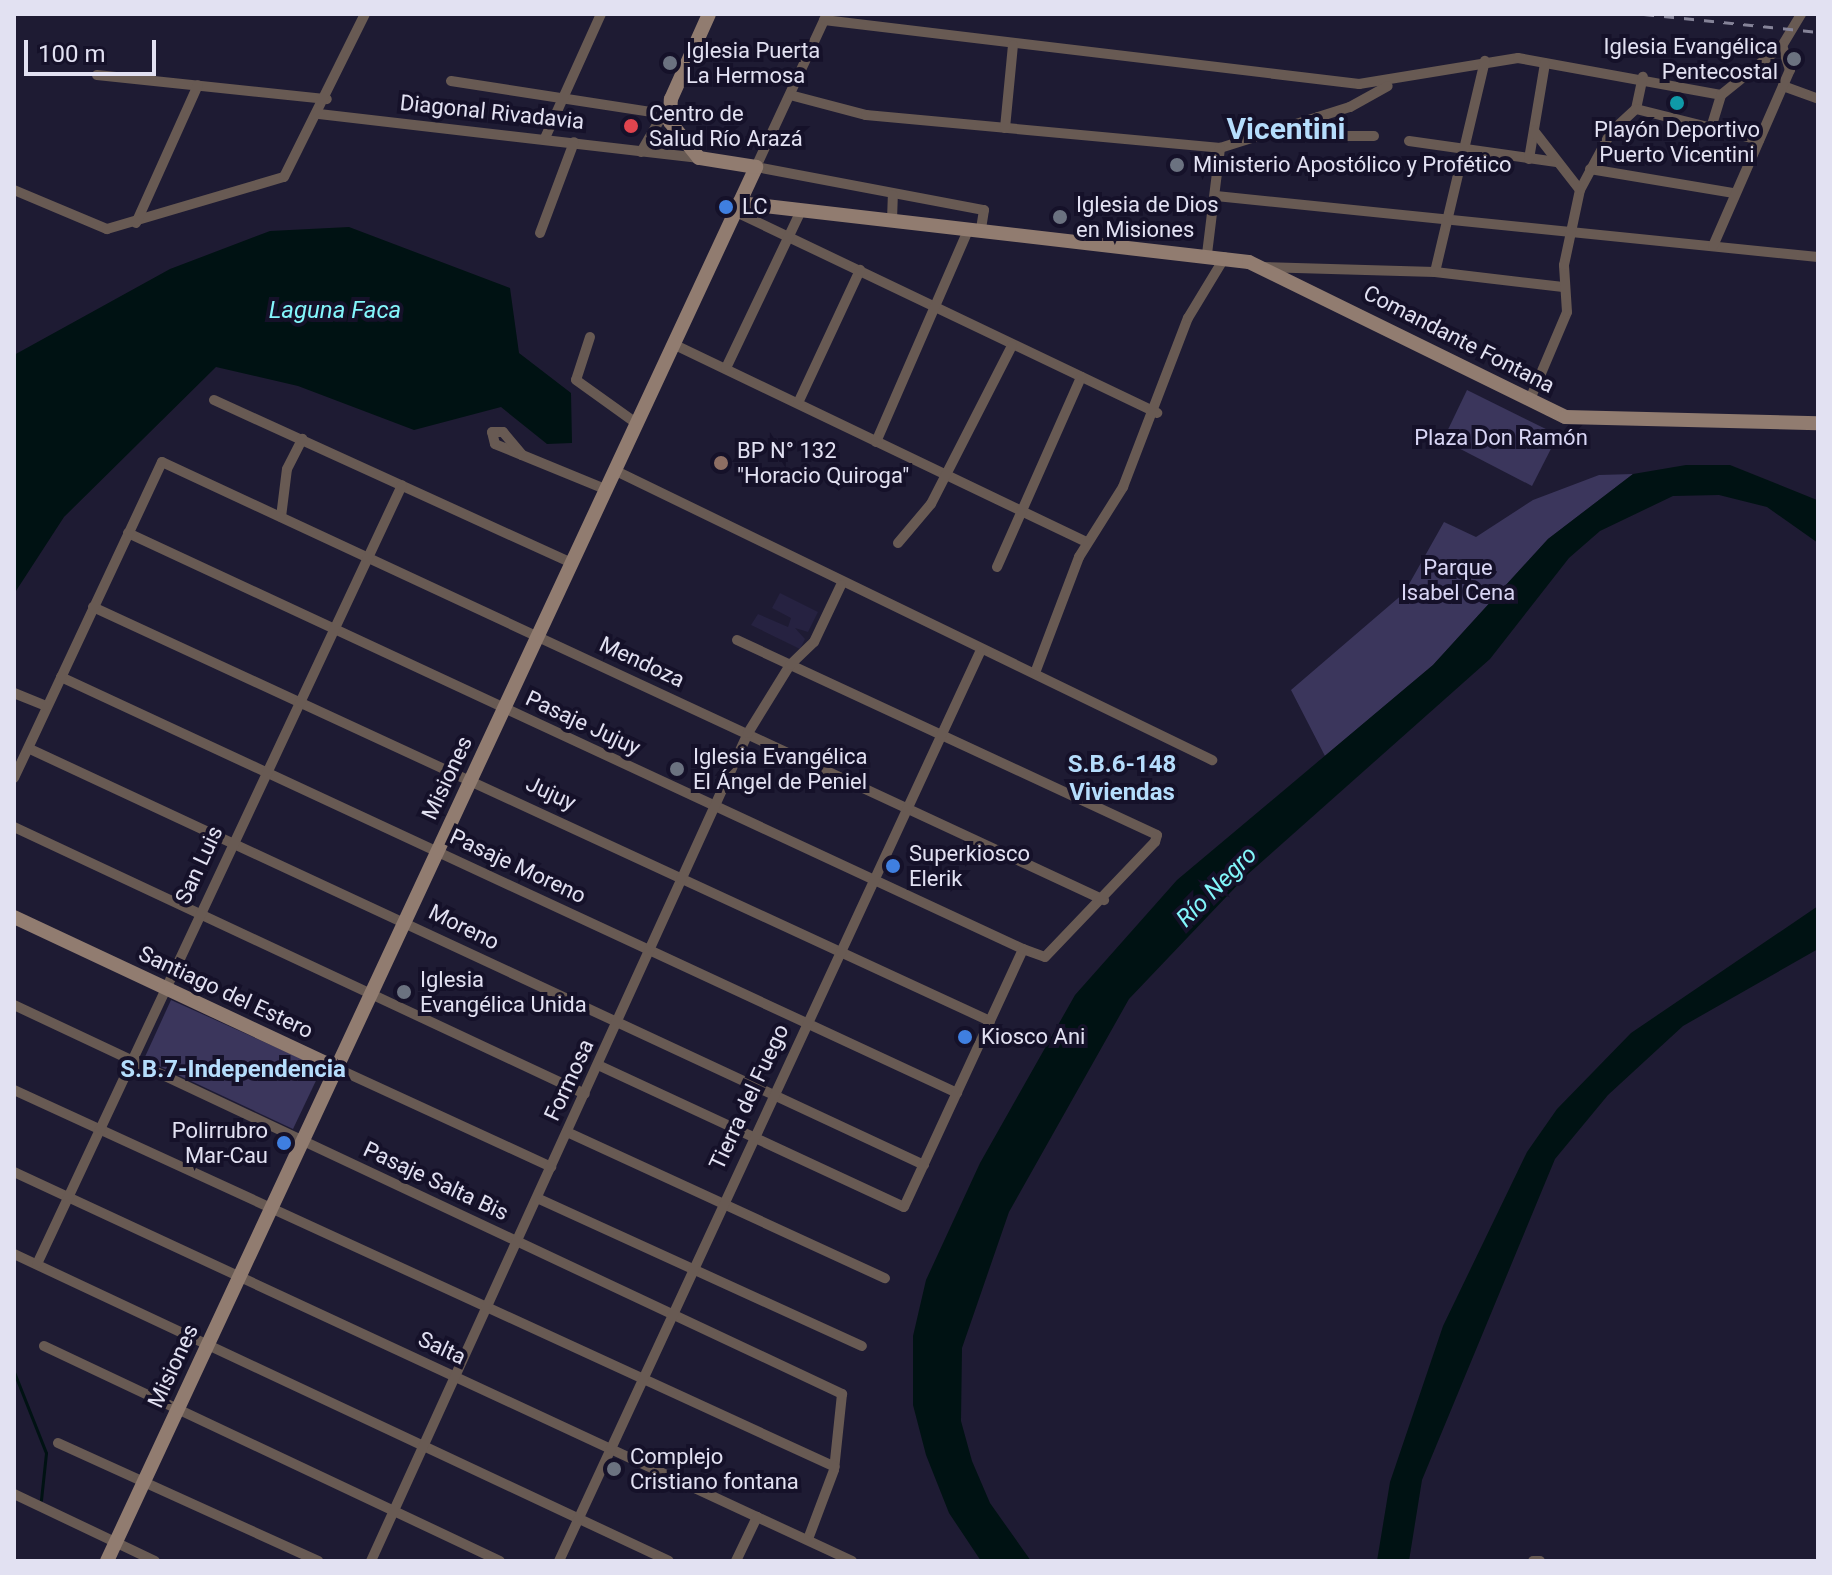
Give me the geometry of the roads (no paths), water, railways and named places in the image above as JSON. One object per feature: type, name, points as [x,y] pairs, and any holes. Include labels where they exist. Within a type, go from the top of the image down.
[{"type":"street","points":[[14,190],[107,229],[136,223],[284,177],[327,99],[365,14]]},
{"type":"street","points":[[545,138],[601,14]]},
{"type":"street","points":[[641,152],[671,99],[709,14]]},
{"type":"street","points":[[1711,128],[1721,95],[1782,46],[1801,14]]},
{"type":"street","points":[[825,17],[1013,45],[1391,84]]},
{"type":"street","name":"Misiones","points":[[107,1561],[825,17]]},
{"type":"street","points":[[1005,128],[1013,45]]},
{"type":"street","points":[[1713,246],[1790,70],[1782,46]]},
{"type":"street","points":[[790,95],[854,114],[1220,148],[1318,117],[1391,84],[1485,61],[1545,63],[1643,77],[1721,95]]},
{"type":"street","points":[[1435,272],[1485,61]]},
{"type":"street","points":[[1529,159],[1545,63]]},
{"type":"street","points":[[97,75],[327,99]]},
{"type":"street","points":[[1531,397],[1567,312],[1563,287],[1576,235],[1580,190],[1611,132],[1636,109],[1643,77]]},
{"type":"street","points":[[451,81],[663,114]]},
{"type":"street","points":[[136,223],[198,85]]},
{"type":"street","points":[[1783,86],[1818,99]]},
{"type":"street","points":[[671,99],[670,122],[699,158]]},
{"type":"street","points":[[1636,109],[1759,140]]},
{"type":"street","name":"Diagonal Rivadavia","points":[[319,114],[545,138],[756,167]]},
{"type":"street","points":[[1318,117],[1345,136],[1374,136]]},
{"type":"street","points":[[1534,131],[1580,190]]},
{"type":"street","points":[[1409,141],[1557,162]]},
{"type":"street","points":[[540,233],[574,142]]},
{"type":"street","points":[[1207,254],[1220,148]]},
{"type":"street","points":[[756,167],[984,210],[936,306],[876,442]]},
{"type":"street","points":[[1590,169],[1734,193]]},
{"type":"street","points":[[892,220],[893,195]]},
{"type":"street","points":[[1216,196],[1576,235],[1818,257]]},
{"type":"street","points":[[938,225],[941,203]]},
{"type":"street","points":[[736,207],[1012,346],[1157,413]]},
{"type":"street","name":"Comandante Fontana","points":[[736,207],[892,220],[1225,257],[1263,267],[1531,397],[1565,417],[1818,423]]},
{"type":"street","points":[[726,368],[801,211]]},
{"type":"street","points":[[1035,673],[1087,542],[1157,413],[1188,318],[1225,257]]},
{"type":"street","points":[[1263,267],[1435,272],[1563,287]]},
{"type":"street","points":[[798,403],[860,270]]},
{"type":"street","points":[[590,337],[576,380],[636,423]]},
{"type":"street","points":[[673,344],[876,442],[1023,508],[1087,542]]},
{"type":"street","points":[[898,543],[946,474],[1012,346]]},
{"type":"street","points":[[997,567],[1081,377]]},
{"type":"street","points":[[214,400],[571,563]]},
{"type":"street","points":[[281,517],[287,469],[302,439]]},
{"type":"street","points":[[522,455],[605,489]]},
{"type":"street","name":"Mendoza","points":[[128,533],[162,462],[1104,900]]},
{"type":"street","points":[[614,470],[841,585],[980,652],[1035,673],[1212,760]]},
{"type":"street","name":"San Luis","points":[[37,1264],[402,485]]},
{"type":"street","points":[[14,778],[30,749],[46,706],[94,620],[93,607],[128,533]]},
{"type":"street","name":"Pasaje Jujuy","points":[[128,533],[1023,949]]},
{"type":"street","name":"Formosa","points":[[371,1561],[686,877],[748,733],[790,665],[814,642],[841,585]]},
{"type":"street","name":"Jujuy","points":[[93,607],[686,877],[990,1021]]},
{"type":"street","points":[[598,1065],[904,1207],[1023,949],[1045,957],[1104,900],[1157,835],[737,640]]},
{"type":"street","name":"Tierra del Fuego","points":[[559,1561],[612,1449],[670,1311],[980,652]]},
{"type":"street","name":"Pasaje Moreno","points":[[61,677],[957,1093]]},
{"type":"street","points":[[14,693],[46,706]]},
{"type":"street","name":"Moreno","points":[[30,749],[924,1165]]},
{"type":"street","points":[[14,827],[585,1094]]},
{"type":"street","name":"Santiago del Estero","points":[[14,917],[551,1167]]},
{"type":"street","name":"Pasaje Salta Bis","points":[[14,1005],[842,1394],[835,1467]]},
{"type":"street","points":[[14,1090],[835,1467],[808,1539]]},
{"type":"street","points":[[567,1132],[885,1278]]},
{"type":"street","name":"Salta","points":[[14,1172],[852,1561]]},
{"type":"street","points":[[537,1198],[862,1346]]},
{"type":"street","points":[[14,1254],[669,1561]]},
{"type":"street","points":[[44,1346],[176,1412],[500,1561]]},
{"type":"street","points":[[58,1443],[318,1561]]},
{"type":"street","points":[[14,1494],[155,1561]]},
{"type":"street","points":[[736,1561],[757,1517]]},
{"type":"street","points":[[1533,1561],[1540,1561]]},
{"type":"water","name":"Laguna Faca","points":[[349,227],[510,288],[519,353],[571,393],[572,443],[547,444],[501,407],[414,430],[298,386],[216,367],[64,517],[14,594],[14,355],[170,269],[270,231]]},
{"type":"water","name":"Río Negro","points":[[1686,465],[1730,465],[1817,500],[1818,543],[1767,507],[1719,495],[1673,496],[1600,531],[1569,558],[1490,659],[1248,874],[1129,999],[1009,1212],[962,1348],[961,1421],[972,1461],[990,1503],[1031,1561],[981,1561],[949,1513],[926,1455],[913,1405],[913,1336],[926,1280],[980,1163],[1075,995],[1177,880],[1433,665],[1548,539],[1633,474]]},
{"type":"water","points":[[1818,906],[1818,949],[1683,1026],[1608,1095],[1555,1159],[1422,1480],[1409,1561],[1377,1561],[1390,1482],[1443,1326],[1527,1152],[1557,1109],[1631,1033]]},
{"type":"waterway","points":[[14,1372],[46,1453],[41,1500]]},
{"type":"railway","points":[[1644,14],[1818,32]]},
{"type":"place","name":"Iglesia Evangélica Pentecostal","points":[[1794,59]]},
{"type":"place","name":"Iglesia Puerta La Hermosa","points":[[670,63]]},
{"type":"place","name":"Playón Deportivo Puerto Vicentini","points":[[1677,103]]},
{"type":"place","name":"Centro de Salud Río Arazá","points":[[631,126]]},
{"type":"place","name":"Ministerio Apostólico y Profético","points":[[1177,165]]},
{"type":"place","name":"LC","points":[[726,207]]},
{"type":"place","name":"Iglesia de Dios en Misiones","points":[[1060,217]]},
{"type":"place","name":"BP N° 132 \"Horacio Quiroga\"","points":[[721,463]]},
{"type":"place","name":"Iglesia Evangélica El Ángel de Peniel","points":[[677,769]]},
{"type":"place","name":"Superkiosco Elerik","points":[[893,866]]},
{"type":"place","name":"Iglesia Evangélica Unida","points":[[404,992]]},
{"type":"place","name":"Kiosco Ani","points":[[965,1037]]},
{"type":"place","name":"Polirrubro Mar-Cau","points":[[284,1143]]},
{"type":"place","name":"Complejo Cristiano fontana","points":[[614,1469]]},
{"type":"district","name":"Vicentini","points":[[1286,129]]},
{"type":"district","name":"S.B.6-148 Viviendas","points":[[1122,779]]},
{"type":"district","name":"S.B.7-Independencia","points":[[233,1070]]},
{"type":"park label","name":"Plaza Don Ramón","points":[[1501,438]]},
{"type":"park label","name":"Parque Isabel Cena","points":[[1458,580]]}]
